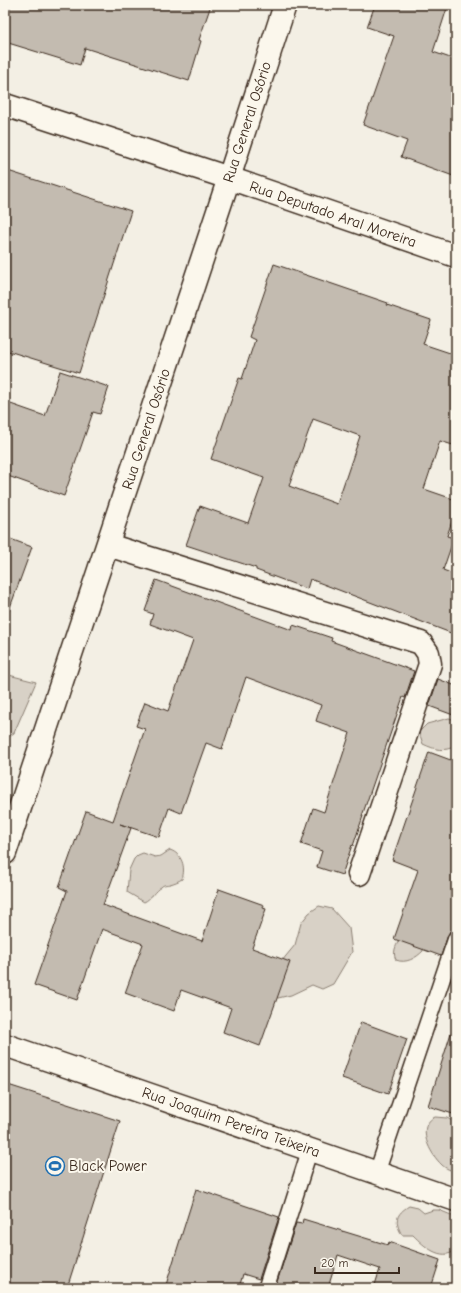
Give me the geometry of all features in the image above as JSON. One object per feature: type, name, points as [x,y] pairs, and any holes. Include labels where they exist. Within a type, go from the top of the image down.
[{"type":"street","name":"Rua General Osório","points":[[5,853],[108,545],[285,5]]},
{"type":"street","name":"Rua Deputado Aral Moreira","points":[[5,105],[229,178],[456,256]]},
{"type":"street","points":[[108,545],[421,643],[428,653],[430,664],[359,874]]},
{"type":"street","name":"Rua Joaquim Pereira Teixeira","points":[[5,1045],[456,1200]]},
{"type":"lane","points":[[377,1172],[456,938]]},
{"type":"lane","points":[[266,1288],[310,1149]]},
{"type":"shaded area","points":[[5,674],[36,682],[14,733],[5,739]]},
{"type":"shaded area","points":[[449,718],[456,720],[456,746],[440,750],[423,744],[419,732],[427,724]]},
{"type":"shaded area","points":[[170,850],[178,855],[182,862],[184,870],[182,879],[163,885],[144,902],[127,892],[129,870],[134,859],[138,855],[143,853],[155,857],[161,856]]},
{"type":"shaded area","points":[[319,906],[332,909],[349,928],[352,952],[333,984],[322,989],[312,985],[291,995],[278,998],[267,994],[272,973],[295,945],[301,923],[309,913]]},
{"type":"shaded area","points":[[404,932],[423,945],[423,951],[411,960],[400,961],[396,960],[394,953],[396,946]]},
{"type":"shaded area","points":[[435,1117],[447,1118],[456,1123],[456,1171],[446,1168],[437,1160],[426,1140],[426,1127],[429,1121]]},
{"type":"shaded area","points":[[409,1206],[418,1208],[424,1213],[439,1210],[451,1215],[456,1222],[456,1250],[450,1253],[439,1253],[427,1248],[413,1235],[402,1235],[397,1222],[401,1212]]},
{"type":"building","points":[[8,5],[211,5],[199,40],[201,41],[189,81],[85,48],[80,65],[5,42],[5,15]]},
{"type":"building","points":[[375,5],[448,5],[433,52],[456,60],[456,177],[401,157],[407,141],[363,125],[394,36],[367,27]]},
{"type":"building","points":[[5,170],[131,211],[79,373],[5,350]]},
{"type":"building","points":[[274,264],[388,303],[387,305],[431,320],[423,344],[456,355],[456,446],[440,441],[424,489],[456,500],[456,509],[447,536],[454,538],[443,570],[456,575],[456,635],[310,579],[307,589],[256,570],[256,568],[186,545],[200,506],[248,523],[264,478],[211,459],[239,378],[242,379],[255,340],[249,337]],"holes":[[[313,419],[360,436],[337,504],[289,486]]]},
{"type":"building","points":[[60,371],[109,387],[100,414],[93,412],[64,496],[5,475],[5,402],[45,416]]},
{"type":"building","points":[[5,537],[32,547],[8,613],[5,613]]},
{"type":"building","points":[[156,580],[292,630],[293,625],[332,638],[331,641],[414,671],[405,698],[403,697],[342,875],[317,867],[322,851],[301,844],[313,808],[324,812],[350,733],[316,721],[321,705],[246,677],[222,749],[206,743],[181,813],[169,808],[159,837],[120,824],[131,828],[103,905],[202,941],[219,889],[264,905],[263,908],[266,909],[252,948],[290,962],[260,1046],[223,1032],[231,1008],[181,990],[174,1011],[125,993],[143,944],[102,929],[77,1000],[34,985],[67,891],[59,887],[86,811],[113,821],[145,729],[136,726],[145,702],[168,711],[193,640],[150,624],[153,614],[145,611]]},
{"type":"building","points":[[438,679],[456,686],[456,716],[429,706]]},
{"type":"building","points":[[429,752],[456,762],[456,929],[450,931],[441,956],[394,939],[418,870],[392,860]]},
{"type":"building","points":[[361,1022],[407,1039],[388,1094],[342,1078]]},
{"type":"building","points":[[451,1033],[456,1034],[456,1115],[428,1106]]},
{"type":"building","name":"Black Power","points":[[5,1084],[120,1121],[67,1288],[5,1288]]},
{"type":"building","points":[[196,1189],[279,1217],[259,1279],[243,1274],[239,1288],[165,1288]]},
{"type":"building","points":[[303,1219],[388,1245],[389,1242],[440,1260],[431,1288],[374,1288],[380,1269],[338,1255],[328,1288],[287,1288],[276,1285],[296,1223],[302,1224]]},
{"type":"place","name":"Black Power","points":[[55,1166]]}]
